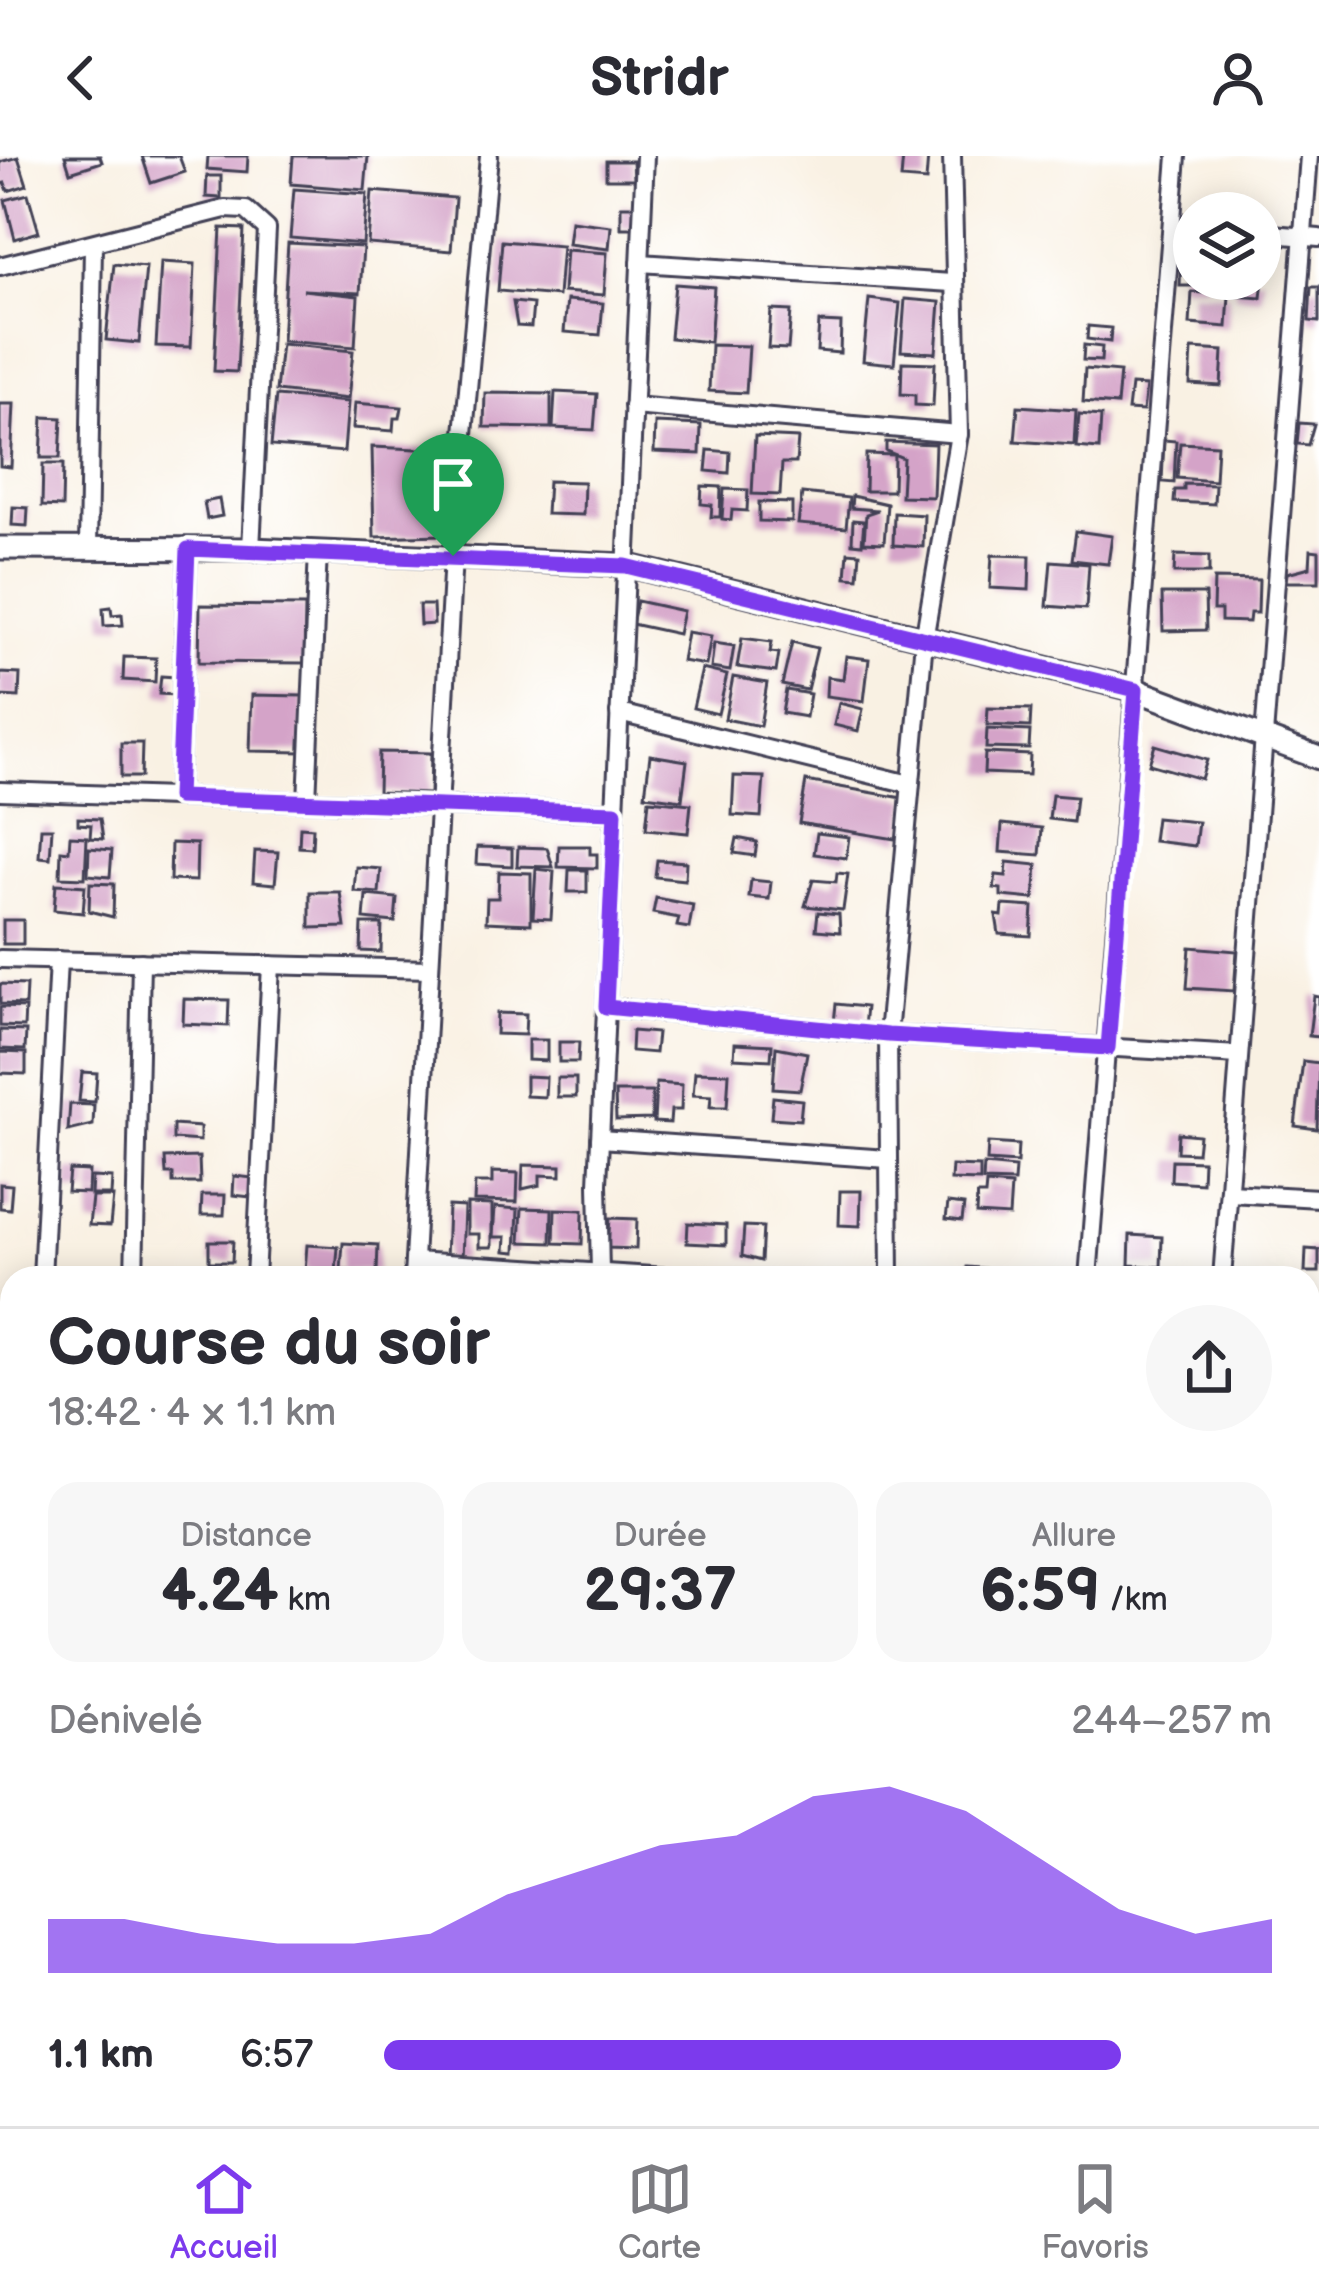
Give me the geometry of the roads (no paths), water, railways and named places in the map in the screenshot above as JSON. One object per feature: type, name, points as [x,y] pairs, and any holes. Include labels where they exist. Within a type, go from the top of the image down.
[{"type":"street","points":[[414,1266],[453,556],[489,156]]},
{"type":"street","points":[[600,1266],[600,1139],[645,156]]},
{"type":"street","points":[[890,1266],[888,1035],[924,640],[958,434],[952,156]]},
{"type":"street","points":[[1089,1266],[1178,156]]},
{"type":"street","points":[[1223,1266],[1262,735],[1310,237],[1309,156]]},
{"type":"street","points":[[0,266],[225,208],[246,210],[267,230],[251,549]]},
{"type":"street","points":[[88,548],[93,245]]},
{"type":"street","points":[[640,263],[952,283]]},
{"type":"street","points":[[634,406],[958,434]]},
{"type":"street","points":[[0,548],[251,549],[626,566],[782,600],[924,640],[1136,690],[1319,758]]},
{"type":"street","points":[[178,797],[188,549]]},
{"type":"street","points":[[308,801],[318,551]]},
{"type":"street","points":[[619,713],[910,784]]},
{"type":"street","points":[[0,791],[615,812]]},
{"type":"street","points":[[0,958],[430,969]]},
{"type":"street","points":[[43,1266],[58,960]]},
{"type":"street","points":[[134,1266],[141,962]]},
{"type":"street","points":[[256,1266],[271,965]]},
{"type":"street","points":[[606,1007],[888,1035],[1239,1055]]},
{"type":"street","points":[[600,1139],[889,1159]]},
{"type":"street","points":[[1228,1193],[1319,1198]]}]
